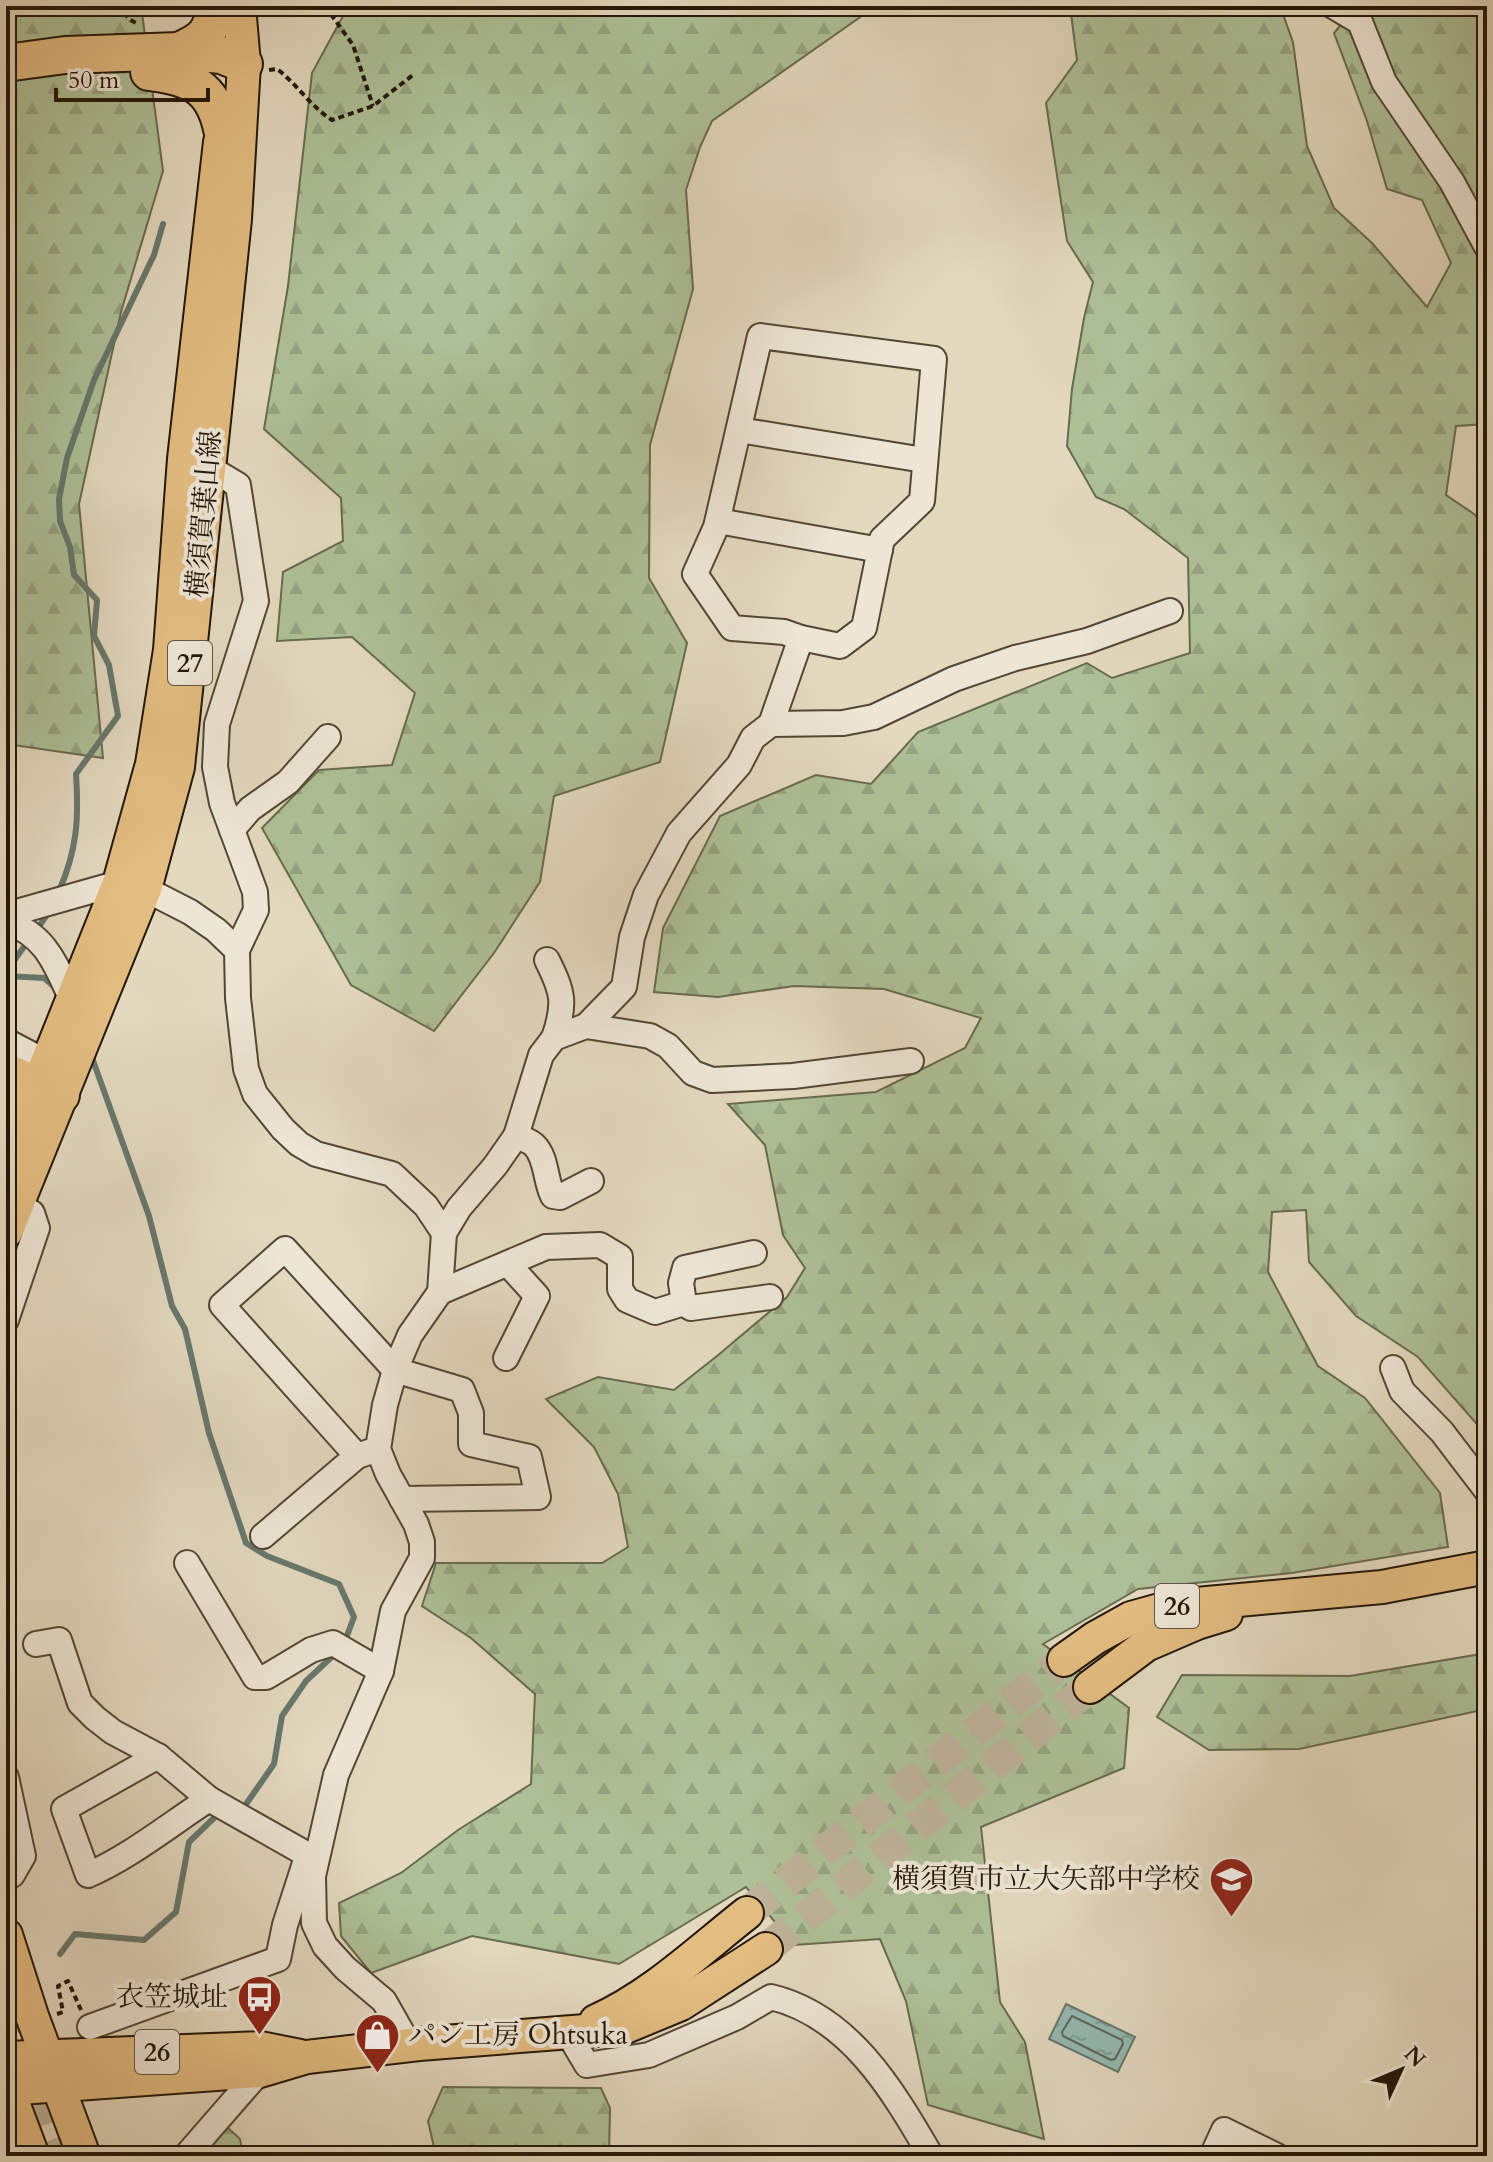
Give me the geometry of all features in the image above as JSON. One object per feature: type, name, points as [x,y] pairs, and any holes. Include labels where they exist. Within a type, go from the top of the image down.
[{"type":"highway","points":[[179,51],[200,42],[210,30],[217,6]]},
{"type":"highway","points":[[6,63],[65,55],[179,51],[237,66]]},
{"type":"highway","points":[[6,82],[72,74],[237,66]]},
{"type":"highway","points":[[149,72],[183,79],[211,96],[222,129]]},
{"type":"main road","name":"横須賀葉山線","points":[[6,1165],[30,1087],[132,886],[170,650],[184,459],[222,129],[237,66],[217,6]]},
{"type":"main road","name":"横須賀葉山線","points":[[11,1218],[30,1087],[132,886],[178,767],[235,219],[239,6]]},
{"type":"main road","name":"26","points":[[1090,1687],[1139,1632],[1174,1606],[1382,1587],[1487,1567]]},
{"type":"main road","name":"26","points":[[1064,1660],[1095,1638],[1139,1632]]},
{"type":"main road","name":"26","points":[[568,2033],[615,2012],[661,1981],[747,1913]]},
{"type":"main road","points":[[6,1935],[52,2070],[60,2154]]},
{"type":"main road","name":"26","points":[[52,2070],[260,2071],[307,2057],[409,2045],[623,2028],[681,2004],[766,1949]]},
{"type":"main road","name":"26","points":[[6,2080],[52,2070],[260,2048],[307,2057]]},
{"type":"main road","points":[[6,2080],[60,2154]]},
{"type":"street","points":[[1333,6],[1360,22],[1384,82],[1452,182],[1487,247]]},
{"type":"street","points":[[760,336],[934,359],[922,501],[882,539],[864,628],[840,646],[784,632],[732,628],[695,574],[718,521],[739,430],[760,336]]},
{"type":"street","points":[[739,430],[924,460]]},
{"type":"street","points":[[208,467],[238,485],[256,601],[217,724],[215,767],[222,803],[255,892],[256,910],[237,950],[238,998],[246,1069],[261,1101],[299,1144],[316,1154],[392,1174],[426,1206],[444,1233]]},
{"type":"street","points":[[718,521],[880,550]]},
{"type":"street","points":[[771,724],[843,723],[874,717],[954,679],[1015,658],[1087,641],[1170,611]]},
{"type":"street","points":[[554,1038],[586,1026],[624,987],[632,937],[646,895],[679,833],[739,765],[753,738],[771,724],[801,638]]},
{"type":"street","points":[[232,830],[250,809],[288,782],[328,737]]},
{"type":"street","points":[[6,915],[132,886],[216,930],[237,950]]},
{"type":"street","points":[[6,921],[26,929],[42,943],[73,1002]]},
{"type":"street","points":[[263,1536],[368,1452],[410,1335],[440,1292],[444,1233],[459,1208],[516,1136],[541,1055],[554,1038],[563,994],[547,960]]},
{"type":"street","points":[[586,1026],[650,1036],[668,1046],[693,1073],[712,1080],[793,1076],[911,1061]]},
{"type":"street","points":[[6,1041],[30,1087]]},
{"type":"street","points":[[516,1136],[534,1144],[541,1156],[553,1196],[560,1197],[591,1181]]},
{"type":"street","points":[[6,1320],[37,1228],[32,1213],[11,1218]]},
{"type":"street","points":[[440,1292],[546,1247],[600,1245],[620,1257],[620,1289],[627,1300],[655,1312],[684,1303]]},
{"type":"street","points":[[90,2027],[278,1959],[285,1925],[313,1853],[336,1775],[381,1671],[393,1611],[422,1558],[422,1542],[402,1499],[368,1452],[222,1305],[285,1249],[395,1370],[462,1390],[471,1413],[471,1444],[529,1457],[538,1497],[402,1499]]},
{"type":"street","points":[[754,1253],[685,1268],[681,1283],[684,1303],[691,1308],[703,1309],[770,1297]]},
{"type":"street","points":[[506,1358],[537,1296],[508,1264]]},
{"type":"street","points":[[1393,1368],[1402,1391],[1442,1432],[1487,1491]]},
{"type":"street","points":[[187,1563],[255,1677],[266,1677],[311,1650],[333,1643],[381,1671]]},
{"type":"street","points":[[36,1644],[59,1640],[80,1703],[113,1732],[158,1756],[209,1799],[313,1853]]},
{"type":"street","points":[[158,1756],[64,1809],[88,1875],[120,1861],[209,1799]]},
{"type":"street","points":[[6,1777],[23,1856],[12,1875],[6,1878]]},
{"type":"street","points":[[313,1853],[314,1923],[325,1946],[345,1968],[384,2001],[409,2045]]},
{"type":"street","points":[[568,2033],[587,2065],[649,2055],[737,2017],[771,1997],[795,2003],[848,2038],[894,2092],[931,2156]]},
{"type":"street","points":[[186,2156],[260,2071]]},
{"type":"street","points":[[1212,2156],[1224,2130],[1277,2156]]},
{"type":"path","points":[[325,6],[353,45],[373,106]]},
{"type":"path","points":[[237,66],[277,69],[318,111],[332,120],[373,106],[413,75]]},
{"type":"path","points":[[63,2012],[58,1986],[68,1981],[90,2027]]},
{"type":"green space","points":[[6,6],[146,6],[142,13],[163,171],[121,312],[79,504],[103,758],[6,744]]},
{"type":"green space","points":[[341,6],[876,6],[712,121],[700,147],[686,190],[693,289],[650,445],[649,578],[687,643],[660,762],[554,796],[540,882],[494,953],[434,1031],[351,985],[262,828],[319,770],[392,765],[415,693],[352,637],[277,641],[283,572],[343,541],[341,498],[264,429],[288,286],[312,73],[343,16]]},
{"type":"green space","points":[[1070,6],[1280,6],[1293,42],[1307,146],[1334,208],[1372,243],[1427,307],[1451,263],[1422,200],[1387,189],[1367,121],[1334,33],[1357,6],[1487,6],[1487,424],[1456,426],[1446,495],[1487,527],[1487,1440],[1483,1431],[1418,1357],[1356,1316],[1309,1262],[1306,1210],[1272,1212],[1268,1272],[1318,1366],[1365,1398],[1440,1493],[1448,1547],[1292,1573],[1138,1589],[1043,1644],[1129,1708],[1124,1768],[981,1827],[1000,2002],[1025,2042],[1044,2139],[928,2105],[906,2001],[880,1939],[794,1945],[746,1887],[619,1964],[472,1936],[371,1973],[341,1936],[339,1903],[401,1873],[458,1830],[531,1784],[535,1694],[471,1638],[422,1606],[436,1563],[602,1563],[628,1547],[618,1494],[594,1447],[546,1399],[598,1377],[674,1390],[787,1297],[805,1268],[783,1235],[765,1145],[728,1104],[876,1092],[965,1048],[981,1018],[884,989],[794,986],[718,997],[654,992],[663,928],[720,816],[816,775],[871,784],[918,732],[1087,663],[1112,678],[1190,653],[1188,558],[1124,509],[1096,497],[1067,446],[1072,389],[1093,282],[1067,241],[1046,103],[1077,60]]},
{"type":"green space","points":[[1487,1653],[1487,1709],[1299,1749],[1209,1750],[1157,1717],[1182,1675],[1350,1676]]},
{"type":"green space","points":[[443,2087],[601,2088],[610,2108],[609,2156],[436,2156],[428,2121]]},
{"type":"green space","points":[[226,2126],[240,2139],[243,2156],[200,2156]]},
{"type":"water","points":[[1066,2004],[1135,2037],[1118,2072],[1049,2039]]},
{"type":"waterway","points":[[59,891],[70,862],[75,834],[76,774],[118,716],[109,665],[94,636],[97,600],[74,575],[70,547],[60,521],[59,499],[67,458],[94,380],[154,255],[163,224]]},
{"type":"waterway","points":[[35,932],[49,912]]},
{"type":"waterway","points":[[6,972],[28,941]]},
{"type":"waterway","points":[[6,976],[44,978],[58,990]]},
{"type":"waterway","points":[[91,1055],[149,1216],[172,1306],[185,1329],[209,1433],[246,1543],[267,1556],[339,1584],[354,1617],[345,1641]]},
{"type":"waterway","points":[[242,1810],[274,1764],[282,1716],[306,1681],[336,1653]]},
{"type":"waterway","points":[[60,1954],[75,1934],[144,1940],[176,1912],[189,1842],[216,1816],[223,1814]]},
{"type":"tunnel","points":[[747,1913],[1064,1660]]},
{"type":"tunnel","points":[[766,1949],[1090,1687]]},
{"type":"tunnel","points":[[6,2003],[59,2147]]},
{"type":"place","name":"横須賀市立大矢部中学校","points":[[1231,1918]]},
{"type":"place","name":"衣笠城址","points":[[259,2036]]},
{"type":"place","name":"パン工房 Ohtsuka","points":[[377,2074]]}]
